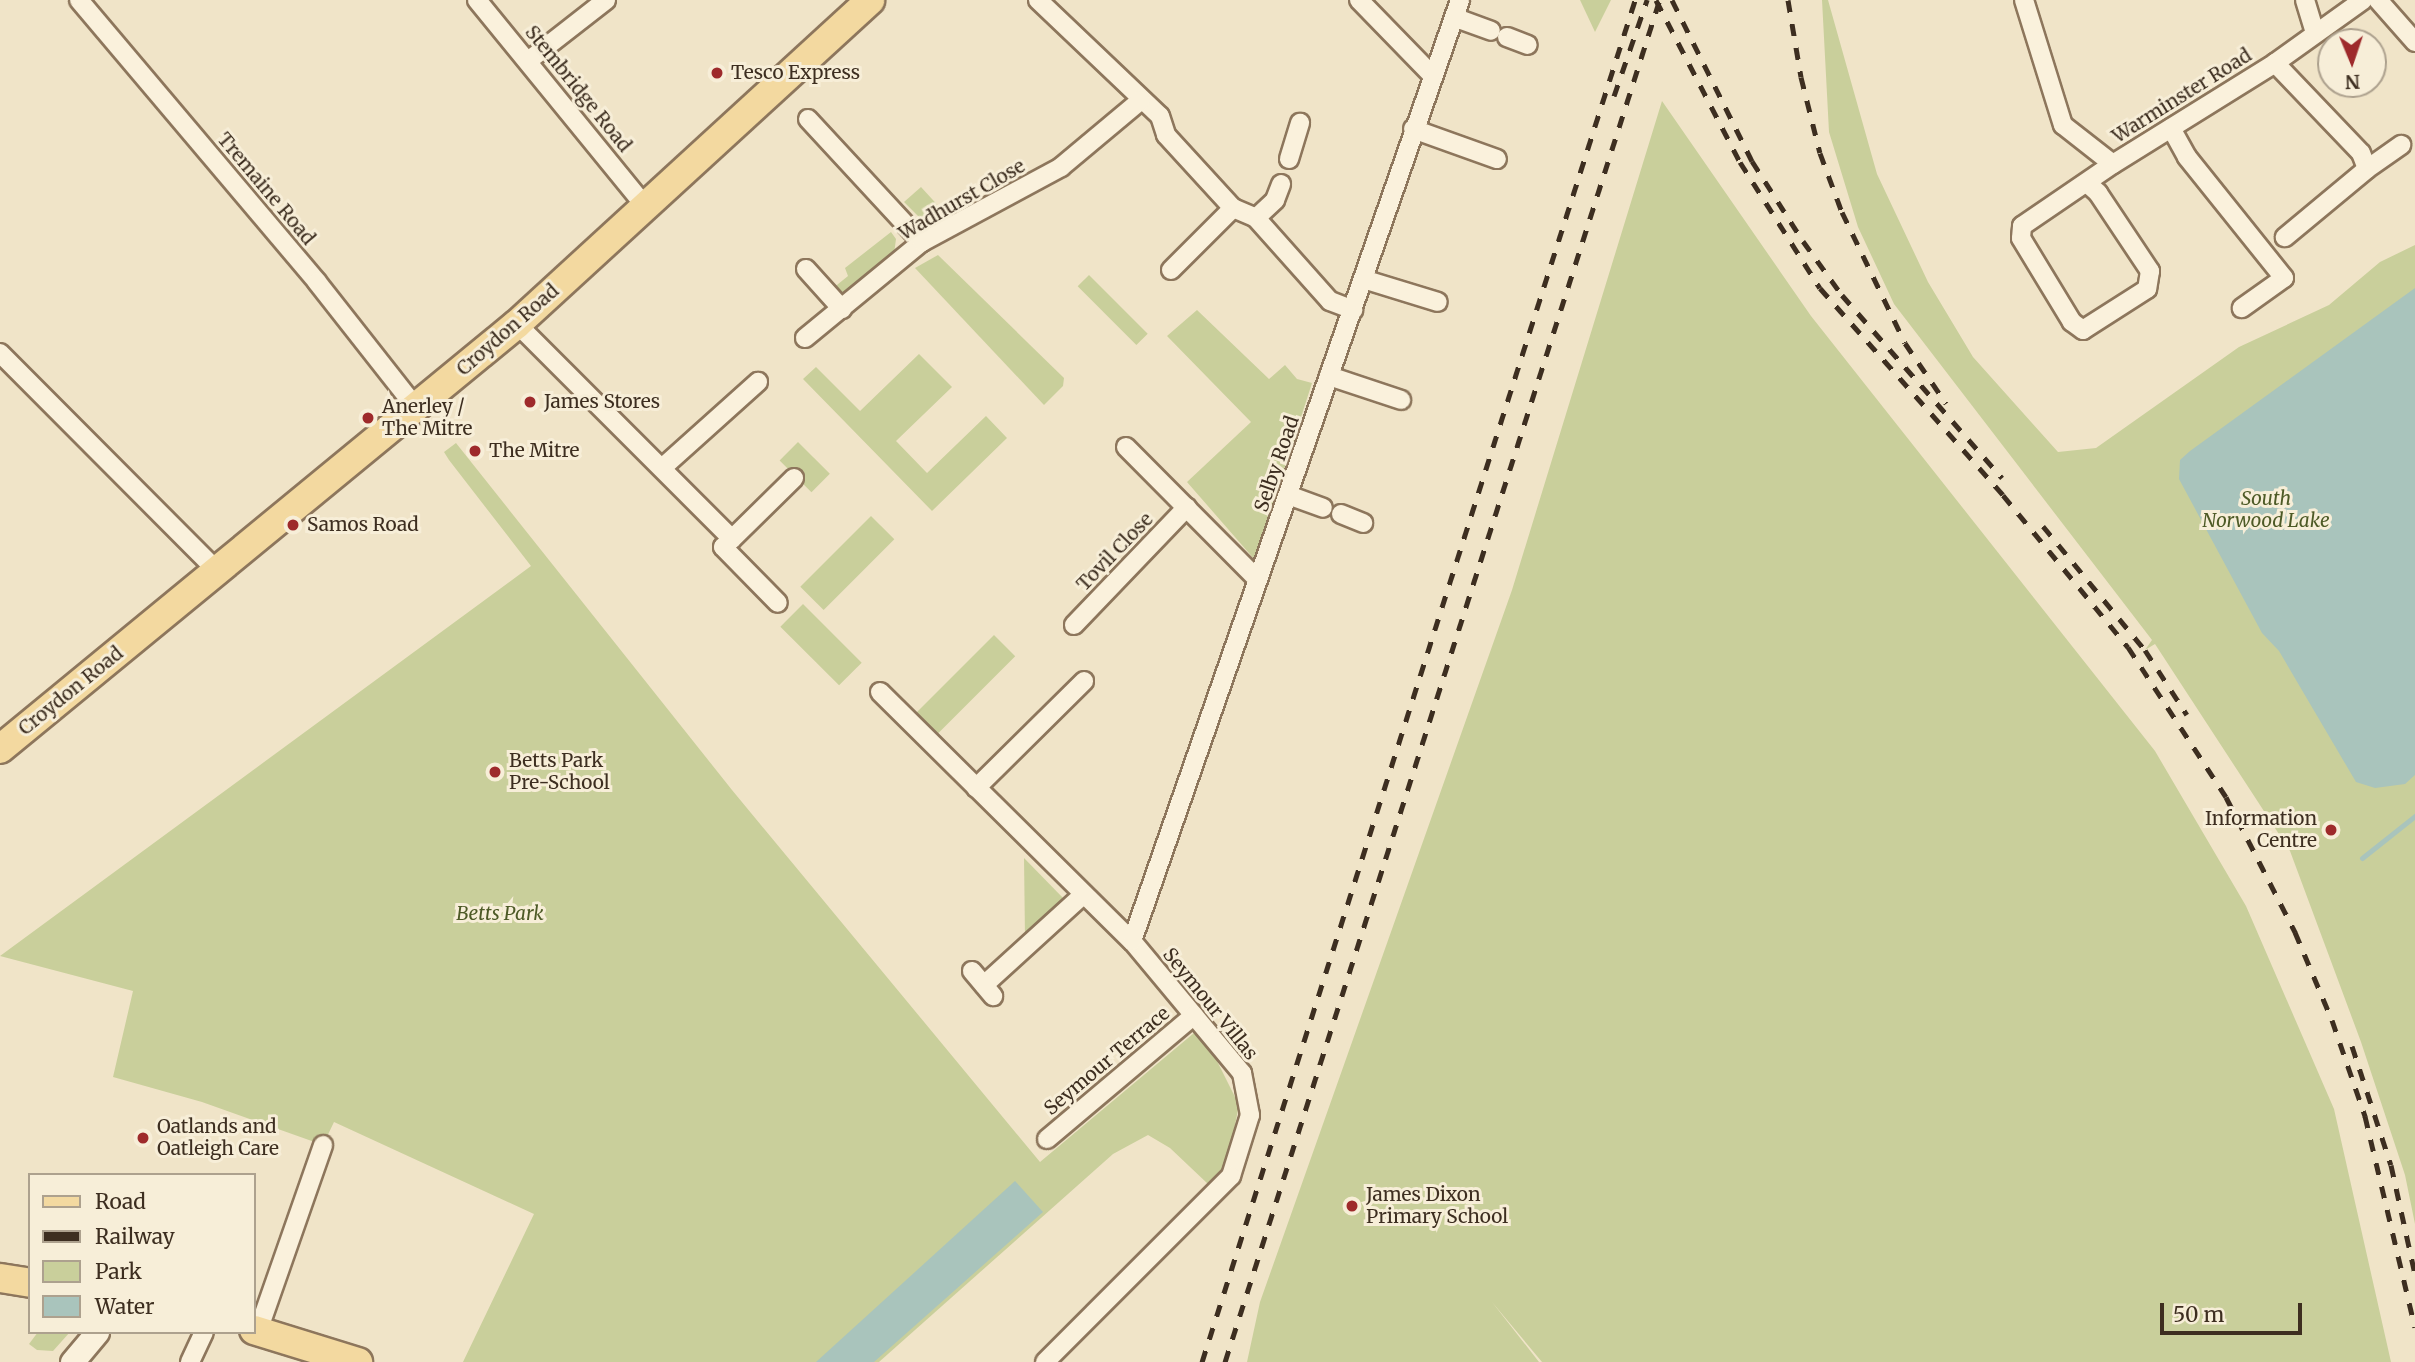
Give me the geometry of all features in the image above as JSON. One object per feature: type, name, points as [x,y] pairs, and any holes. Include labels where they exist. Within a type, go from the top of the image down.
[{"type":"main road","name":"Croydon Road","points":[[0,749],[517,324],[870,0]]},
{"type":"main road","points":[[0,1278],[28,1283]]},
{"type":"main road","points":[[256,1331],[358,1362]]},
{"type":"street","name":"Tremaine Road","points":[[79,0],[317,282],[416,408]]},
{"type":"street","name":"Stembridge Road","points":[[477,0],[645,206]]},
{"type":"street","points":[[528,61],[606,0]]},
{"type":"street","points":[[1038,0],[1160,116],[1166,135],[1233,208],[1256,218],[1330,301],[1353,310]]},
{"type":"street","points":[[1359,0],[1432,75]]},
{"type":"street","name":"Warminster Road","points":[[2024,0],[2063,125],[2113,164],[2275,63],[2363,0]]},
{"type":"street","points":[[2305,0],[2315,33]]},
{"type":"street","points":[[2378,0],[2415,42]]},
{"type":"street","points":[[1458,9],[1499,34],[1528,45]]},
{"type":"street","name":"Selby Road","points":[[1132,941],[1353,310],[1413,129],[1458,9]]},
{"type":"street","points":[[2275,63],[2361,153],[2367,169]]},
{"type":"street","name":"Wadhurst Close","points":[[805,338],[922,242],[1061,167],[1141,100]]},
{"type":"street","points":[[808,119],[922,242]]},
{"type":"street","points":[[1289,159],[1300,123]]},
{"type":"street","points":[[2171,128],[2188,157],[2284,278],[2242,308]]},
{"type":"street","points":[[1413,129],[1497,159]]},
{"type":"street","points":[[2285,237],[2400,145]]},
{"type":"street","points":[[2087,183],[2098,193],[2150,271],[2147,289],[2083,330],[2071,323],[2021,238],[2022,226],[2113,164]]},
{"type":"street","points":[[1256,218],[1275,200],[1281,184]]},
{"type":"street","points":[[1171,270],[1233,208]]},
{"type":"street","points":[[806,269],[842,309]]},
{"type":"street","points":[[1363,279],[1438,302]]},
{"type":"street","points":[[517,324],[732,539]]},
{"type":"street","points":[[0,353],[217,571]]},
{"type":"street","points":[[1329,376],[1401,400]]},
{"type":"street","points":[[662,468],[758,382]]},
{"type":"street","points":[[1126,447],[1258,580]]},
{"type":"street","points":[[778,603],[723,547],[794,478]]},
{"type":"street","points":[[1288,495],[1323,508]]},
{"type":"street","name":"Tovil Close","points":[[1074,625],[1187,507]]},
{"type":"street","points":[[1341,514],[1363,523]]},
{"type":"street","points":[[976,788],[1084,681]]},
{"type":"street","name":"Seymour Villas","points":[[880,691],[1132,941],[1242,1073],[1250,1115],[1231,1176],[1045,1362]]},
{"type":"street","points":[[972,971],[989,991],[1084,894]]},
{"type":"street","name":"Seymour Terrace","points":[[1047,1139],[1194,1015]]},
{"type":"street","points":[[256,1331],[323,1145]]},
{"type":"street","points":[[72,1362],[95,1334]]},
{"type":"street","points":[[190,1362],[203,1334]]},
{"type":"green space","points":[[1580,0],[1611,0],[1595,32]]},
{"type":"green space","name":"South Norwood Lake","points":[[1822,0],[1828,0],[1877,174],[1928,282],[1973,357],[2058,452],[2096,448],[2239,347],[2329,305],[2380,262],[2415,245],[2415,1224],[2405,1175],[2361,1042],[2290,851],[2155,644],[2145,650],[2152,640],[1894,304],[1858,227],[1829,132]]},
{"type":"green space","points":[[1662,101],[1811,316],[2155,751],[2246,906],[2334,1109],[2391,1362],[1542,1362],[1492,1302],[1539,1362],[1247,1362],[1260,1302],[1512,590]]},
{"type":"green space","points":[[921,187],[943,211],[932,220],[919,217],[904,202]]},
{"type":"green space","points":[[891,232],[896,239],[894,254],[847,298],[838,297],[832,289],[848,276],[845,268]]},
{"type":"green space","points":[[938,255],[1064,378],[1063,386],[1044,405],[915,268]]},
{"type":"green space","points":[[1089,275],[1148,334],[1136,345],[1078,286]]},
{"type":"green space","points":[[1197,310],[1269,379],[1285,365],[1297,379],[1312,383],[1255,560],[1187,482],[1251,422],[1167,336]]},
{"type":"green space","points":[[919,354],[952,387],[896,441],[927,473],[986,416],[1007,438],[932,511],[803,379],[816,367],[860,411]]},
{"type":"green space","points":[[798,442],[830,474],[811,492],[780,460]]},
{"type":"green space","name":"Betts Park","points":[[456,443],[732,790],[1040,1162],[1194,1033],[1214,1055],[1239,1105],[1227,1165],[1208,1184],[1170,1148],[1148,1135],[1113,1154],[879,1362],[463,1362],[534,1214],[334,1122],[323,1145],[202,1102],[113,1077],[133,991],[0,956],[531,566],[444,452]]},
{"type":"green space","points":[[871,516],[894,539],[824,610],[800,587]]},
{"type":"green space","points":[[803,604],[862,663],[839,685],[780,627]]},
{"type":"green space","points":[[994,635],[1015,656],[933,738],[912,717]]},
{"type":"green space","points":[[1024,858],[1065,900],[1025,938]]},
{"type":"green space","points":[[36,1334],[68,1334],[53,1351],[37,1350],[29,1344]]},
{"type":"water","name":"South Norwood Lake","points":[[2415,288],[2415,775],[2405,784],[2375,788],[2356,782],[2279,651],[2262,633],[2179,479],[2180,460]]},
{"type":"water","points":[[1015,1181],[1043,1212],[874,1362],[816,1362]]},
{"type":"waterway","points":[[2362,858],[2415,816]]},
{"type":"railway","points":[[1202,1362],[1635,0]]},
{"type":"railway","points":[[1614,96],[1647,0]]},
{"type":"railway","points":[[1656,0],[1740,162],[1820,288],[2003,495],[2128,647],[2226,797],[2295,932],[2332,1020],[2365,1116],[2415,1327]]},
{"type":"railway","points":[[1672,0],[1752,161],[1803,241],[1842,295],[2002,478]]},
{"type":"railway","points":[[1788,0],[1801,77],[1820,153],[1842,212],[1905,343],[1946,403]]},
{"type":"railway","points":[[1225,1362],[1659,2]]},
{"type":"railway","points":[[2043,526],[2145,650],[2187,715]]},
{"type":"railway","points":[[2352,1046],[2391,1165],[2415,1274]]},
{"type":"place","name":"Tesco Express","points":[[717,73]]},
{"type":"place","name":"James Stores","points":[[530,402]]},
{"type":"place","name":"Anerley / The Mitre","points":[[368,418]]},
{"type":"place","name":"The Mitre","points":[[475,451]]},
{"type":"place","name":"Samos Road","points":[[293,525]]},
{"type":"place","name":"Betts Park Pre-School","points":[[495,772]]},
{"type":"place","name":"Information Centre","points":[[2331,830]]},
{"type":"place","name":"Oatlands and Oatleigh Care","points":[[143,1138]]},
{"type":"place","name":"James Dixon Primary School","points":[[1352,1206]]}]
